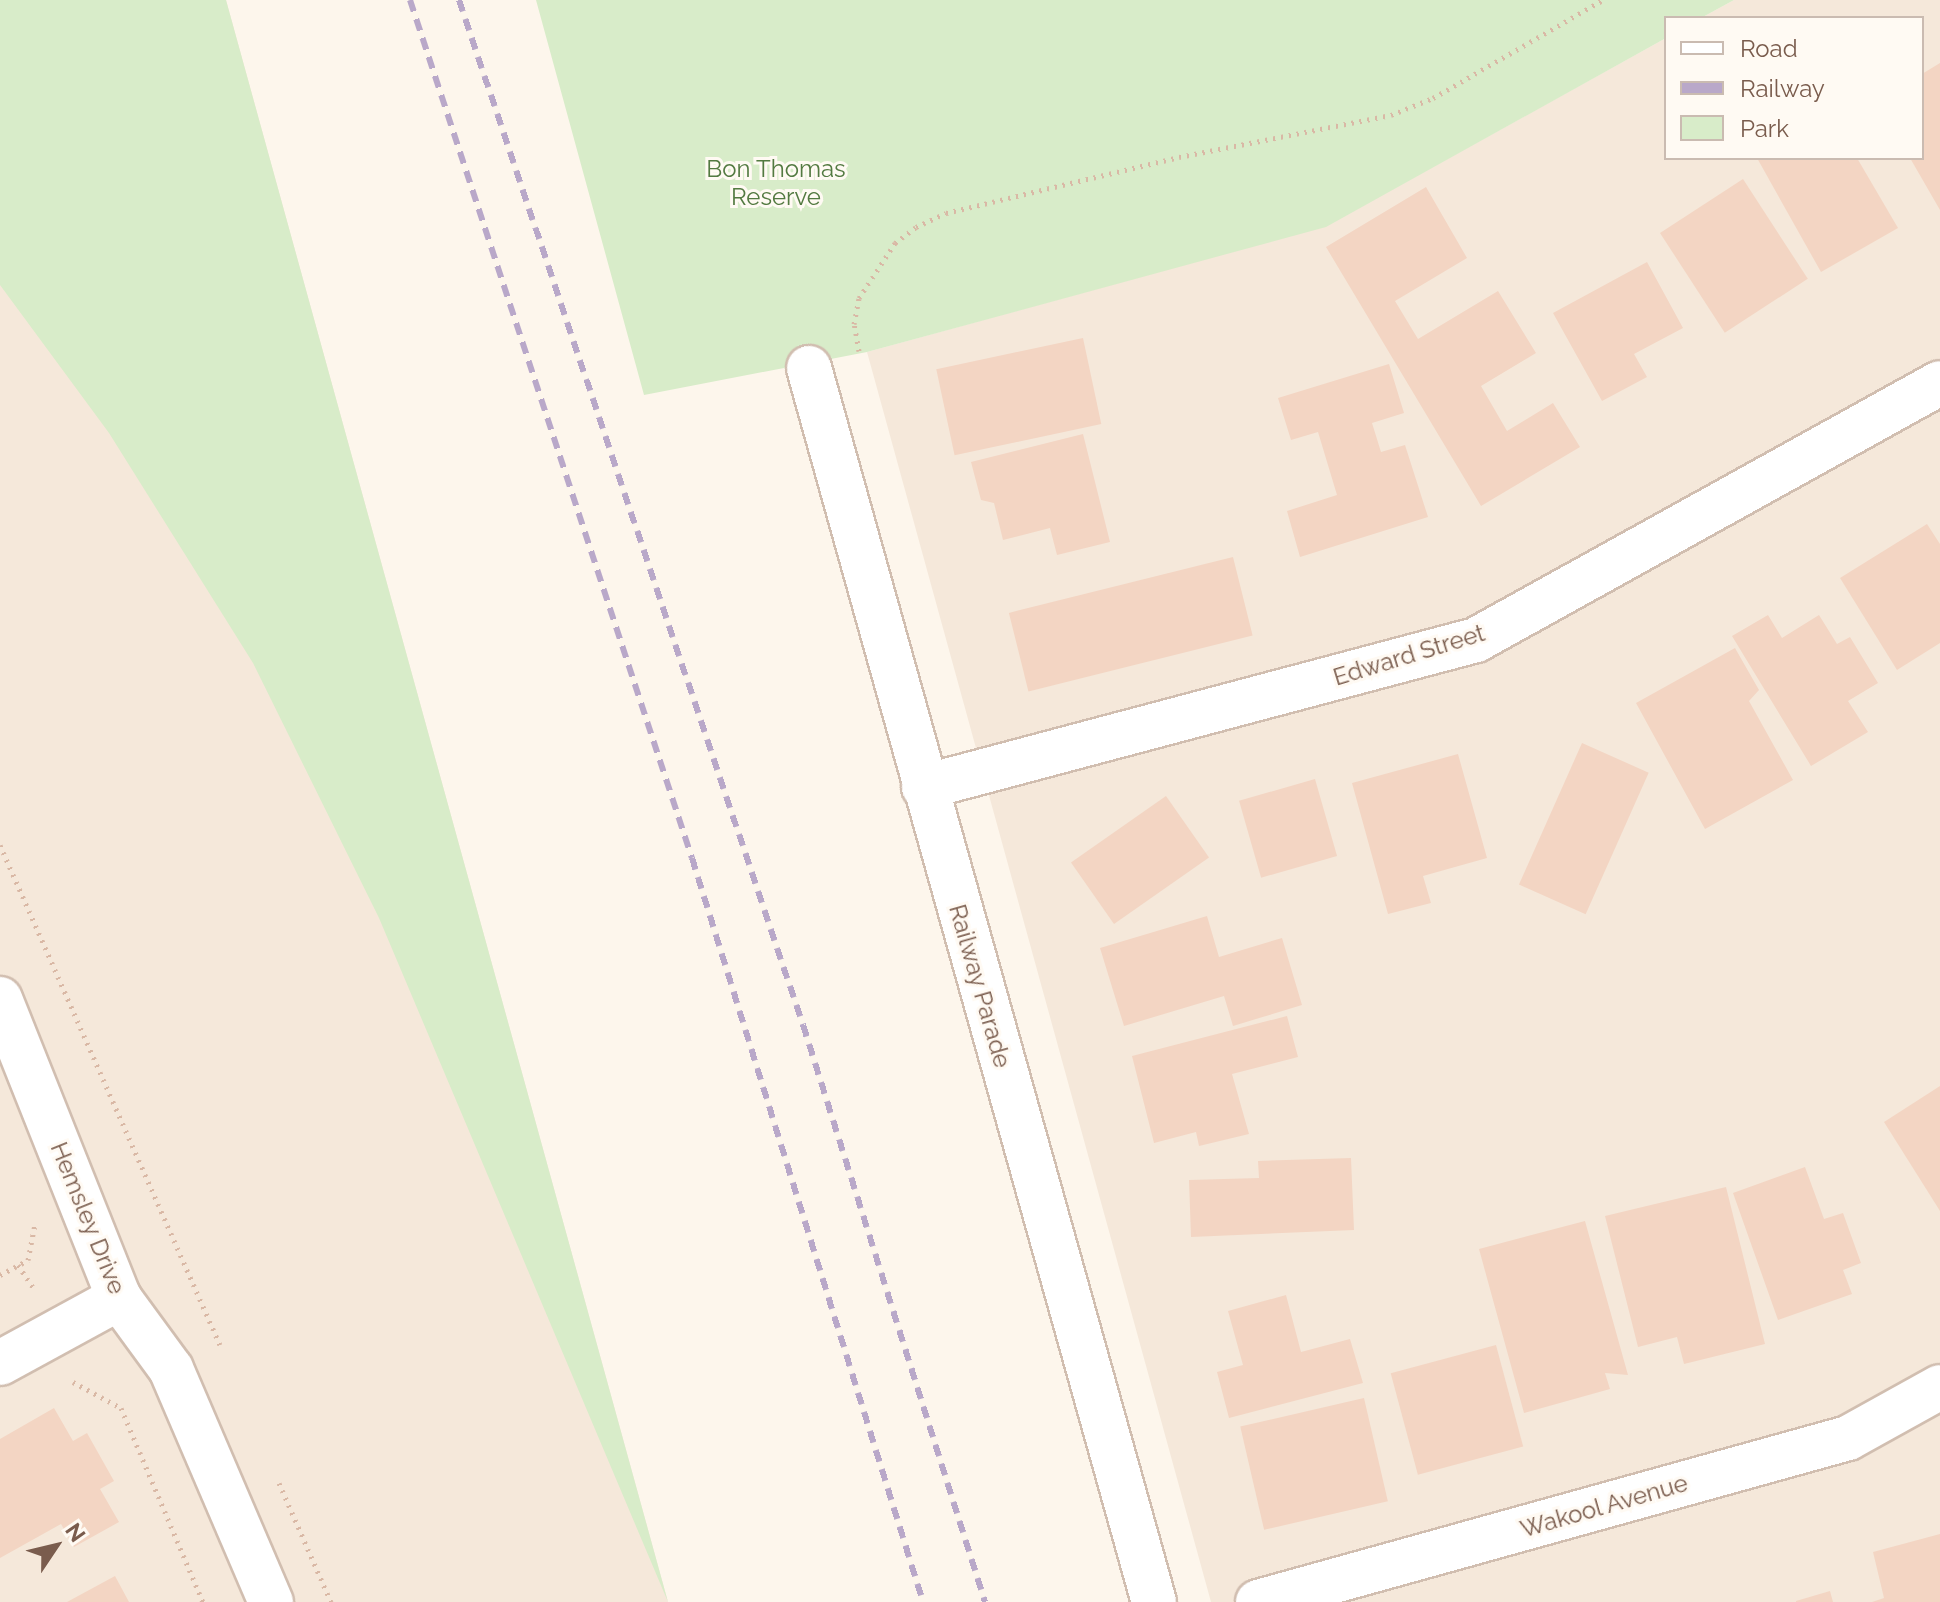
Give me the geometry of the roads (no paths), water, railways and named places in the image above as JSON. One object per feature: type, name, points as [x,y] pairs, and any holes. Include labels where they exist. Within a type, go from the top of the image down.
[{"type":"street","name":"Railway Parade","points":[[809,368],[1154,1602]]},
{"type":"street","name":"Edward Street","points":[[924,787],[1476,640],[1940,383]]},
{"type":"street","name":"Hemsley Drive","points":[[0,999],[119,1298],[171,1369],[271,1602]]},
{"type":"street","points":[[0,1363],[119,1298]]},
{"type":"street","name":"Wakool Avenue","points":[[1258,1602],[1848,1438],[1940,1387]]},
{"type":"railway","points":[[410,0],[692,858],[923,1602]]},
{"type":"railway","points":[[459,0],[803,1025],[985,1602]]},
{"type":"park label","name":"Bon Thomas Reserve","points":[[776,183]]}]
